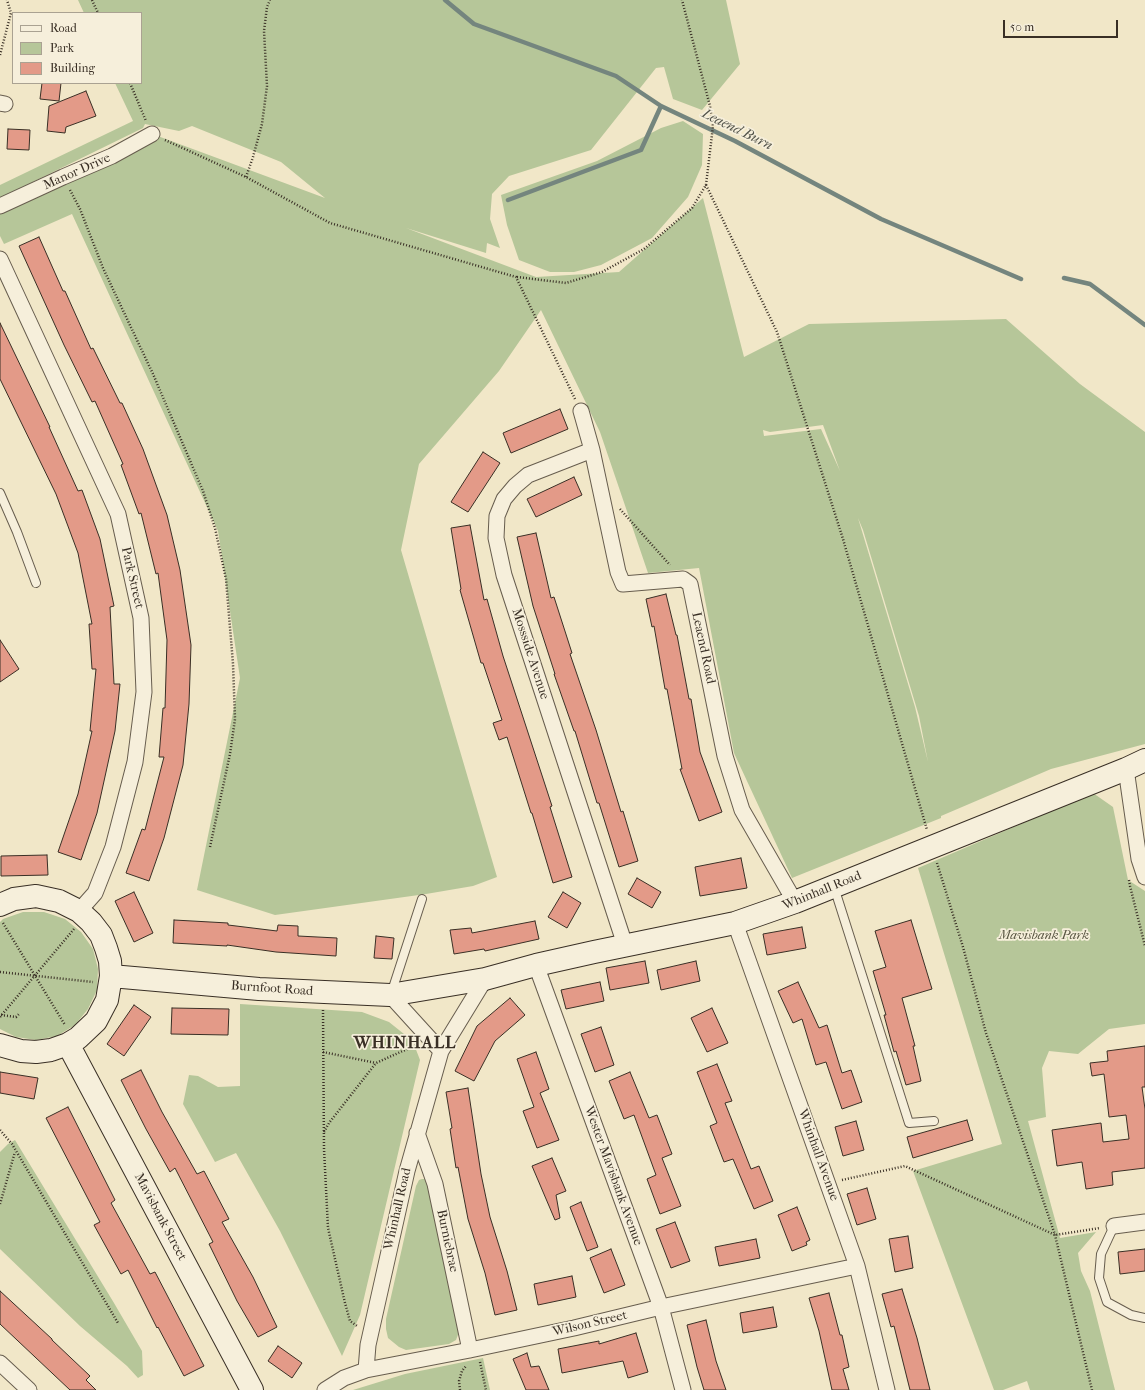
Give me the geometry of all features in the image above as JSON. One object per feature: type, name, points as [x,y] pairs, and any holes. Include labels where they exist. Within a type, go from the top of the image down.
[{"type":"street","name":"Manor Drive","points":[[0,206],[112,156],[152,134]]},
{"type":"street","name":"Park Street","points":[[0,259],[118,514],[141,618],[144,692],[135,762],[113,847],[95,893],[82,914]]},
{"type":"street","points":[[581,411],[592,450],[618,572],[623,584],[683,579]]},
{"type":"street","name":"Mossside Avenue","points":[[592,450],[528,475],[515,486],[504,499],[497,516],[496,538],[504,575],[625,945]]},
{"type":"street","name":"Leaend Road","points":[[683,579],[690,584],[725,756],[742,810],[795,902]]},
{"type":"street","name":"Whinhall Road","points":[[432,989],[485,979],[536,965],[625,945],[734,923],[795,902],[1135,764]]},
{"type":"street","points":[[1135,764],[1139,859],[1143,873]]},
{"type":"street","points":[[0,905],[14,899],[36,896],[59,901],[82,914],[91,922],[101,935],[110,961],[110,980],[107,1000],[96,1021],[71,1042],[51,1050],[36,1052],[21,1052],[0,1044]]},
{"type":"street","name":"Whinhall Avenue","points":[[734,923],[857,1266],[887,1390]]},
{"type":"street","name":"Wester Mavisbank Avenue","points":[[536,965],[661,1307],[683,1390]]},
{"type":"street","name":"Whinhall Road","points":[[366,1370],[368,1345],[417,1133],[441,1051],[485,979]]},
{"type":"street","name":"Burnfoot Road","points":[[110,980],[390,996],[432,989]]},
{"type":"street","points":[[390,996],[441,1051]]},
{"type":"street","name":"Mavisbank Street","points":[[71,1042],[252,1390]]},
{"type":"street","name":"Burniebrae","points":[[417,1133],[435,1184],[471,1359]]},
{"type":"street","points":[[1114,1226],[1145,1222]]},
{"type":"street","name":"Wilson Street","points":[[326,1390],[344,1378],[366,1370],[471,1359],[574,1328],[661,1307],[857,1266]]},
{"type":"street","points":[[0,1362],[29,1390]]},
{"type":"lane","points":[[0,493],[17,532],[36,583]]},
{"type":"lane","points":[[834,886],[908,1123],[934,1121]]},
{"type":"lane","points":[[390,996],[422,899]]},
{"type":"lane","points":[[1114,1226],[1101,1254],[1099,1278],[1107,1302],[1131,1315],[1145,1318]]},
{"type":"path","points":[[0,55],[11,13],[8,0]]},
{"type":"path","points":[[92,0],[98,12]]},
{"type":"path","points":[[246,177],[262,124],[267,86],[264,31],[267,7],[270,0]]},
{"type":"path","points":[[130,84],[152,134],[246,177],[330,223],[516,277],[566,283],[602,272],[644,249],[692,208],[706,184],[713,126],[710,106],[682,0]]},
{"type":"path","points":[[63,177],[80,210],[103,268],[152,374],[203,491],[215,528],[226,579],[236,719],[210,847]]},
{"type":"path","points":[[706,184],[777,332],[843,540],[932,847],[963,947],[986,1033],[1055,1235],[1092,1390]]},
{"type":"path","points":[[516,277],[556,363],[581,411]]},
{"type":"path","points":[[600,489],[611,498],[683,579]]},
{"type":"path","points":[[1143,873],[1129,870],[1130,886],[1145,946]]},
{"type":"path","points":[[1,1016],[35,976],[82,914]]},
{"type":"path","points":[[0,919],[35,976],[71,1042]]},
{"type":"path","points":[[0,972],[35,976],[110,980]]},
{"type":"path","points":[[323,993],[324,1132],[328,1228],[350,1321],[370,1336]]},
{"type":"path","points":[[1,1016],[16,1017],[19,1014]]},
{"type":"path","points":[[324,1132],[329,1122],[376,1063],[430,1039]]},
{"type":"path","points":[[323,1052],[376,1063]]},
{"type":"path","points":[[0,1130],[12,1144],[118,1323]]},
{"type":"path","points":[[0,1204],[15,1151]]},
{"type":"path","points":[[828,1183],[905,1166],[1055,1235],[1114,1226]]},
{"type":"path","points":[[460,1390],[459,1381],[462,1370],[471,1359],[479,1360],[486,1390]]},
{"type":"green space","points":[[78,0],[726,0],[740,64],[702,110],[673,99],[664,67],[656,68],[591,150],[509,176],[492,194],[490,219],[500,248],[487,243],[486,253],[406,228],[536,277],[619,272],[703,198],[744,357],[809,324],[1006,319],[1080,384],[1145,432],[1145,744],[1051,769],[941,816],[941,818],[792,878],[734,753],[699,568],[648,573],[600,432],[541,310],[499,371],[419,464],[401,550],[497,877],[473,886],[275,915],[197,890],[240,678],[218,531],[72,214],[4,244],[0,236],[0,214],[155,135],[325,198],[281,162],[192,126],[179,131],[145,124],[143,128],[0,198],[0,185],[133,121],[115,84],[142,84],[142,12],[84,12]],"holes":[[[823,425],[840,471],[821,429],[764,436],[763,430],[770,432]],[[858,518],[863,530],[919,716],[928,762],[915,707]]]},
{"type":"green space","points":[[683,121],[703,134],[702,165],[688,197],[652,238],[601,265],[574,272],[550,272],[519,260],[507,225],[501,195],[597,161],[661,128]]},
{"type":"green space","name":"Mavisbank Park","points":[[1093,793],[1113,807],[1128,880],[1145,891],[1145,1024],[1109,1029],[1078,1054],[1049,1051],[1042,1068],[1046,1117],[1028,1121],[1060,1238],[1096,1232],[1078,1253],[1081,1271],[1090,1291],[1115,1390],[1030,1390],[1027,1381],[1003,1390],[994,1390],[913,1171],[1002,1144],[918,868]]},
{"type":"green space","points":[[23,912],[44,912],[65,919],[81,932],[93,949],[98,969],[97,990],[88,1009],[75,1025],[57,1036],[36,1040],[16,1037],[0,1029],[0,922],[3,919]]},
{"type":"green space","points":[[240,1004],[362,1012],[389,1022],[404,1034],[415,1047],[420,1060],[360,1315],[342,1356],[280,1231],[236,1153],[215,1162],[183,1104],[189,1075],[198,1076],[218,1087],[240,1086]]},
{"type":"green space","points":[[15,1140],[142,1351],[143,1375],[138,1378],[127,1366],[80,1326],[0,1249],[0,1152],[8,1144]]},
{"type":"green space","points":[[425,1179],[427,1184],[459,1332],[456,1340],[449,1344],[406,1350],[399,1347],[388,1338],[386,1319],[416,1186],[419,1180]]},
{"type":"green space","points":[[483,1358],[490,1390],[353,1390],[405,1374]]},
{"type":"building","points":[[42,84],[61,84],[59,101],[40,99]]},
{"type":"building","points":[[86,91],[96,116],[66,127],[65,133],[47,131],[49,106]]},
{"type":"building","points":[[8,129],[30,130],[29,150],[7,149]]},
{"type":"building","points":[[39,237],[91,349],[93,348],[120,403],[122,403],[143,449],[167,515],[180,570],[191,645],[189,704],[183,765],[164,838],[149,881],[126,873],[142,829],[145,830],[164,757],[159,757],[163,708],[165,708],[167,640],[158,573],[156,574],[141,513],[139,514],[121,465],[123,464],[95,401],[92,402],[64,345],[19,246]]},
{"type":"building","points":[[0,323],[50,427],[78,491],[82,490],[100,539],[114,606],[110,607],[114,684],[120,684],[115,731],[97,813],[81,860],[58,852],[78,794],[92,731],[90,731],[96,669],[92,669],[89,624],[92,624],[78,553],[56,494],[0,379]]},
{"type":"building","points":[[560,409],[568,429],[511,453],[503,433]]},
{"type":"building","points":[[483,452],[500,463],[468,512],[451,502]]},
{"type":"building","points":[[574,477],[582,495],[536,517],[527,499]]},
{"type":"building","points":[[470,525],[484,600],[487,599],[503,656],[552,806],[550,807],[572,877],[553,883],[507,737],[499,740],[493,723],[502,720],[483,663],[481,663],[460,590],[451,528]]},
{"type":"building","points":[[536,533],[551,598],[554,597],[572,653],[570,654],[596,730],[621,812],[623,811],[638,861],[619,867],[599,803],[597,803],[575,731],[554,674],[533,606],[517,537]]},
{"type":"building","points":[[666,594],[677,635],[689,699],[691,699],[700,752],[722,812],[699,821],[680,769],[682,769],[667,689],[665,689],[654,626],[652,627],[646,599]]},
{"type":"building","points":[[0,640],[19,669],[0,682]]},
{"type":"building","points":[[47,855],[48,875],[1,876],[1,856]]},
{"type":"building","points":[[741,858],[747,888],[700,896],[695,867]]},
{"type":"building","points":[[637,878],[661,892],[652,908],[628,894]]},
{"type":"building","points":[[134,892],[153,933],[134,942],[115,901]]},
{"type":"building","points":[[563,892],[581,903],[567,928],[548,917]]},
{"type":"building","points":[[174,920],[228,923],[228,925],[277,931],[278,925],[298,926],[298,936],[337,938],[336,956],[276,952],[227,945],[173,943]]},
{"type":"building","points":[[911,920],[932,989],[902,998],[915,1046],[913,1046],[921,1081],[906,1085],[896,1051],[894,1052],[884,1015],[886,1015],[873,971],[886,967],[875,931]]},
{"type":"building","points":[[535,921],[539,939],[485,951],[484,949],[454,954],[450,930],[471,928],[472,933]]},
{"type":"building","points":[[802,927],[806,948],[767,955],[763,934]]},
{"type":"building","points":[[376,936],[394,938],[392,959],[374,958]]},
{"type":"building","points":[[645,961],[649,983],[610,990],[606,968]]},
{"type":"building","points":[[696,961],[700,981],[661,990],[657,970]]},
{"type":"building","points":[[600,982],[604,1001],[566,1009],[561,990]]},
{"type":"building","points":[[798,982],[819,1028],[827,1025],[842,1073],[851,1070],[862,1102],[842,1109],[826,1062],[816,1065],[802,1019],[793,1023],[778,991]]},
{"type":"building","points":[[510,998],[525,1015],[495,1041],[474,1081],[455,1071],[477,1026]]},
{"type":"building","points":[[134,1005],[151,1017],[124,1056],[107,1044]]},
{"type":"building","points":[[172,1008],[229,1009],[228,1035],[171,1034]]},
{"type":"building","points":[[712,1008],[728,1043],[707,1052],[691,1018]]},
{"type":"building","points":[[601,1027],[614,1065],[595,1072],[581,1034]]},
{"type":"building","points":[[1145,1046],[1145,1087],[1142,1087],[1145,1109],[1145,1168],[1112,1172],[1113,1185],[1086,1189],[1082,1162],[1057,1166],[1052,1130],[1101,1123],[1103,1142],[1129,1139],[1126,1115],[1109,1117],[1104,1074],[1092,1076],[1090,1063],[1108,1061],[1107,1051]]},
{"type":"building","points":[[536,1052],[549,1089],[540,1093],[559,1140],[537,1148],[523,1111],[534,1107],[517,1059]]},
{"type":"building","points":[[717,1064],[732,1101],[725,1103],[751,1169],[759,1166],[773,1201],[754,1209],[733,1159],[724,1162],[710,1126],[717,1123],[697,1072]]},
{"type":"building","points":[[141,1070],[162,1112],[197,1174],[204,1171],[229,1219],[222,1222],[253,1277],[277,1327],[258,1337],[237,1301],[209,1244],[213,1242],[175,1168],[170,1172],[121,1080]]},
{"type":"building","points":[[0,1072],[38,1078],[34,1099],[0,1093]]},
{"type":"building","points":[[630,1072],[649,1118],[657,1115],[672,1154],[662,1158],[681,1206],[660,1214],[647,1179],[656,1175],[634,1115],[624,1119],[609,1081]]},
{"type":"building","points":[[468,1088],[481,1174],[490,1217],[507,1271],[517,1310],[495,1315],[485,1273],[468,1219],[458,1167],[456,1168],[450,1129],[452,1128],[446,1092]]},
{"type":"building","points":[[68,1107],[115,1200],[111,1203],[150,1274],[155,1272],[204,1366],[184,1376],[158,1327],[157,1328],[128,1270],[121,1274],[94,1225],[100,1222],[46,1118]]},
{"type":"building","points":[[967,1120],[973,1140],[913,1158],[907,1137]]},
{"type":"building","points":[[856,1121],[864,1150],[843,1156],[835,1127]]},
{"type":"building","points":[[552,1158],[566,1191],[556,1195],[560,1218],[555,1220],[532,1166]]},
{"type":"building","points":[[867,1188],[876,1219],[857,1225],[847,1194]]},
{"type":"building","points":[[581,1202],[598,1247],[587,1251],[570,1207]]},
{"type":"building","points":[[797,1207],[810,1240],[806,1242],[807,1245],[792,1251],[778,1215]]},
{"type":"building","points":[[675,1222],[690,1261],[671,1268],[656,1229]]},
{"type":"building","points":[[908,1236],[913,1268],[895,1272],[889,1239]]},
{"type":"building","points":[[756,1239],[760,1258],[719,1266],[715,1247]]},
{"type":"building","points":[[611,1249],[625,1285],[604,1293],[590,1258]]},
{"type":"building","points":[[1145,1249],[1145,1271],[1120,1274],[1118,1252]]},
{"type":"building","points":[[572,1276],[576,1297],[538,1305],[534,1284]]},
{"type":"building","points":[[902,1289],[917,1338],[930,1390],[910,1390],[894,1326],[891,1327],[882,1294]]},
{"type":"building","points":[[0,1291],[90,1376],[86,1380],[96,1390],[70,1390],[0,1324]]},
{"type":"building","points":[[829,1293],[840,1335],[842,1335],[849,1367],[843,1369],[849,1390],[832,1390],[819,1331],[809,1298]]},
{"type":"building","points":[[773,1307],[777,1327],[743,1333],[740,1313]]},
{"type":"building","points":[[706,1320],[716,1361],[726,1390],[704,1390],[697,1367],[687,1325]]},
{"type":"building","points":[[636,1333],[648,1372],[628,1378],[623,1361],[562,1373],[558,1349],[599,1341],[599,1344]]},
{"type":"building","points":[[278,1346],[302,1363],[292,1378],[268,1361]]},
{"type":"building","points":[[527,1353],[531,1367],[539,1366],[549,1390],[526,1390],[513,1359]]},
{"type":"waterway","name":"Leaend Burn","points":[[445,0],[474,24],[616,76],[661,106],[735,141],[881,219],[1021,279]]},
{"type":"waterway","points":[[508,200],[641,150],[661,106]]},
{"type":"waterway","name":"Leaend Burn","points":[[1064,278],[1090,284],[1145,325]]},
{"type":"district","name":"WHINHALL","points":[[405,1044]]}]
